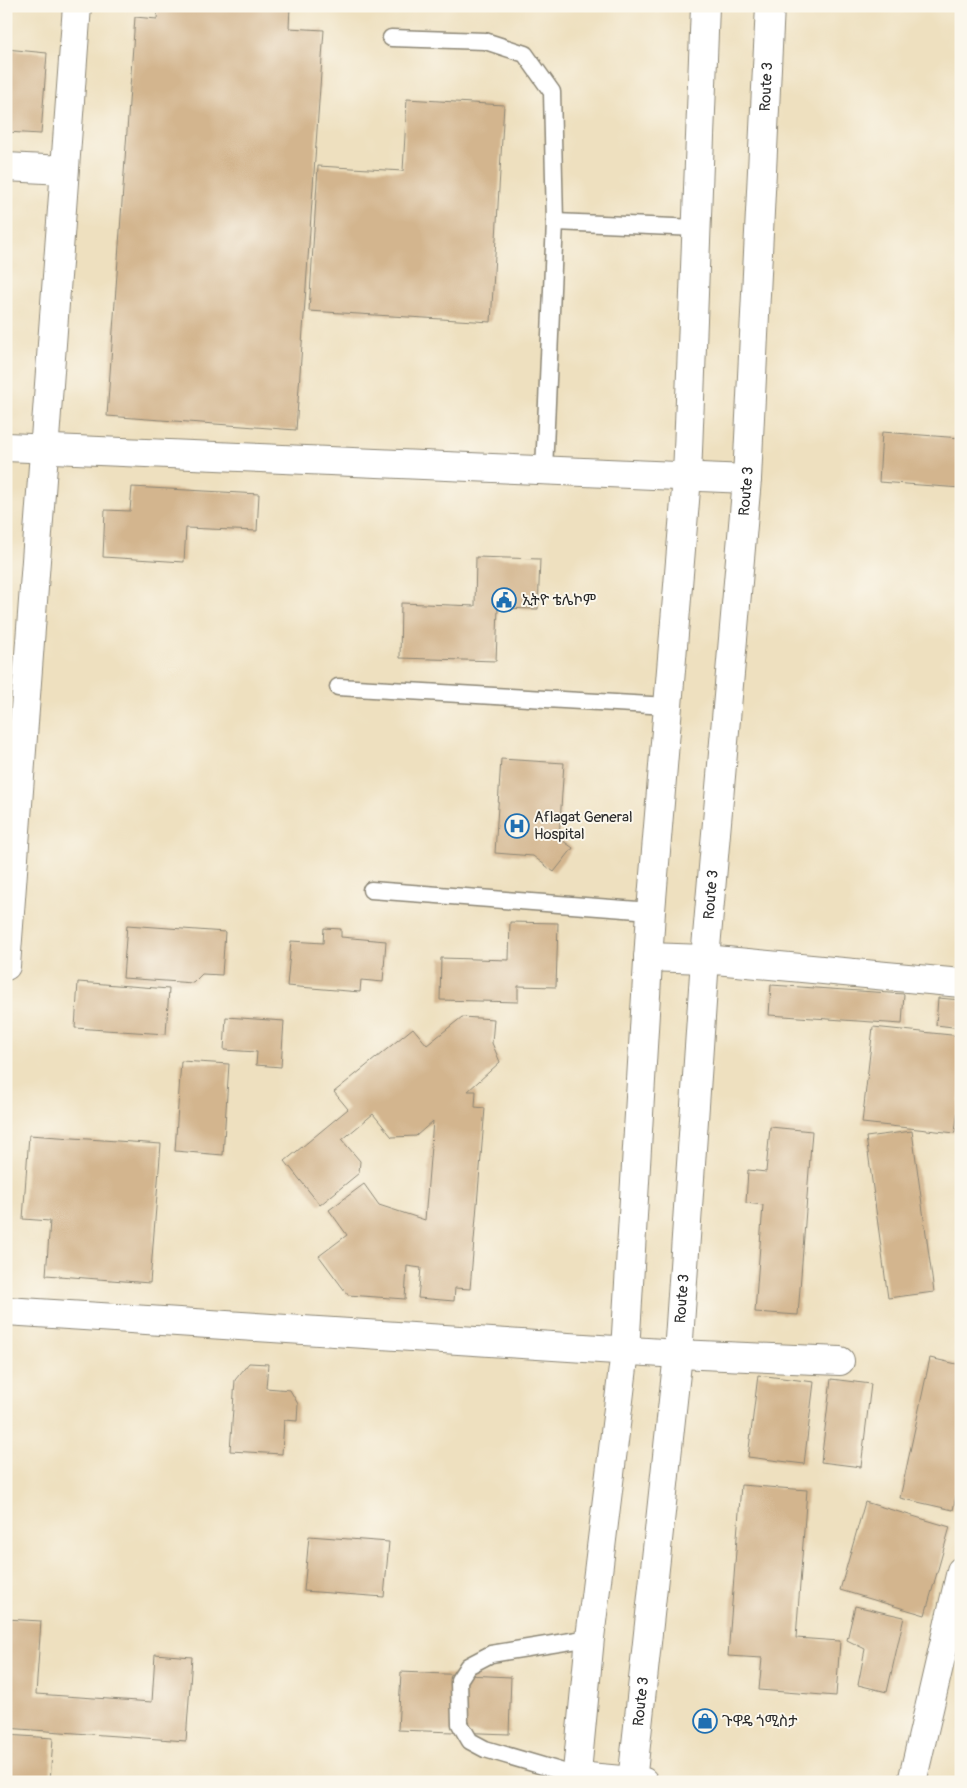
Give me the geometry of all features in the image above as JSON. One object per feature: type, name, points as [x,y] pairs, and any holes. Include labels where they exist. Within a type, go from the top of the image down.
[{"type":"main road","points":[[6,966],[15,721],[44,449],[76,6]]},
{"type":"main road","points":[[644,1782],[576,1779],[590,1638],[624,1351],[651,911],[687,477],[706,6]]},
{"type":"main road","name":"Route 3","points":[[632,1782],[678,1354],[706,958],[747,479],[770,6]]},
{"type":"main road","points":[[6,166],[64,170]]},
{"type":"main road","points":[[6,447],[747,479]]},
{"type":"main road","points":[[648,957],[706,958],[961,983]]},
{"type":"main road","points":[[6,1311],[624,1351],[840,1361]]},
{"type":"main road","points":[[912,1782],[961,1571]]},
{"type":"lane","points":[[391,38],[485,41],[525,54],[552,92],[555,222],[544,470]]},
{"type":"lane","points":[[555,222],[697,228]]},
{"type":"lane","points":[[338,687],[668,706]]},
{"type":"lane","points":[[372,890],[651,911]]},
{"type":"lane","points":[[576,1779],[486,1749],[470,1741],[460,1724],[459,1680],[468,1666],[491,1654],[590,1638]]},
{"type":"building","points":[[158,6],[290,6],[289,28],[324,30],[296,430],[107,416],[135,17],[157,19]]},
{"type":"building","points":[[6,49],[47,53],[41,134],[6,132]]},
{"type":"building","points":[[407,99],[504,105],[491,322],[309,311],[318,166],[403,171]]},
{"type":"building","points":[[882,432],[961,438],[961,488],[879,482]]},
{"type":"building","points":[[132,487],[259,494],[257,531],[186,528],[184,562],[103,557],[105,510],[130,511]]},
{"type":"building","points":[[476,557],[540,559],[538,609],[498,608],[496,661],[400,658],[401,603],[475,606]]},
{"type":"building","name":"Aflagat General Hospital","points":[[501,759],[564,763],[559,838],[573,848],[554,872],[533,856],[495,853]]},
{"type":"building","points":[[510,922],[558,923],[556,987],[518,986],[518,1002],[440,1000],[441,958],[509,960]]},
{"type":"building","points":[[127,925],[225,932],[222,975],[202,974],[193,983],[123,978]]},
{"type":"building","points":[[324,928],[341,929],[341,937],[386,941],[383,982],[361,980],[360,992],[287,986],[291,941],[323,943]]},
{"type":"building","points":[[78,982],[169,989],[166,1034],[75,1028]]},
{"type":"building","points":[[771,985],[904,994],[902,1024],[769,1015]]},
{"type":"building","points":[[938,998],[961,1000],[961,1028],[936,1025]]},
{"type":"building","points":[[226,1017],[284,1021],[281,1067],[256,1065],[257,1052],[224,1050]]},
{"type":"building","points":[[462,1017],[494,1019],[492,1043],[500,1062],[468,1091],[476,1091],[475,1107],[485,1108],[470,1289],[455,1288],[454,1301],[418,1298],[421,1268],[407,1266],[405,1299],[348,1295],[319,1256],[347,1235],[329,1210],[364,1184],[379,1205],[425,1220],[433,1121],[416,1136],[392,1137],[373,1114],[342,1140],[360,1161],[359,1173],[320,1205],[285,1161],[348,1109],[334,1092],[413,1028],[427,1045]]},
{"type":"building","points":[[873,1027],[961,1036],[961,1085],[955,1133],[862,1123]]},
{"type":"building","points":[[181,1061],[229,1064],[223,1155],[175,1151]]},
{"type":"building","points":[[770,1127],[812,1131],[798,1315],[755,1312],[763,1205],[746,1203],[748,1170],[766,1172]]},
{"type":"building","points":[[912,1131],[934,1292],[888,1298],[866,1137]]},
{"type":"building","points":[[29,1135],[161,1144],[150,1283],[46,1275],[50,1221],[23,1219]]},
{"type":"building","points":[[930,1358],[961,1365],[961,1473],[953,1510],[900,1498]]},
{"type":"building","points":[[249,1363],[268,1364],[266,1388],[290,1390],[298,1404],[297,1421],[284,1420],[282,1454],[230,1451],[235,1380]]},
{"type":"building","points":[[758,1375],[814,1382],[804,1464],[748,1457]]},
{"type":"building","points":[[831,1379],[871,1384],[861,1467],[821,1462]]},
{"type":"building","points":[[741,1485],[807,1490],[796,1638],[840,1641],[836,1696],[759,1690],[762,1658],[728,1656]]},
{"type":"building","points":[[865,1502],[950,1527],[925,1615],[840,1590]]},
{"type":"building","points":[[309,1536],[389,1542],[384,1597],[304,1591]]},
{"type":"building","points":[[855,1606],[904,1617],[887,1692],[858,1685],[865,1649],[847,1640]]},
{"type":"building","points":[[6,1619],[41,1621],[36,1694],[152,1702],[155,1654],[192,1657],[186,1741],[6,1728]]},
{"type":"building","points":[[401,1672],[511,1677],[509,1734],[398,1730]]},
{"type":"building","points":[[6,1735],[53,1738],[50,1782],[6,1782]]},
{"type":"place","name":"ኢትዮ ቴሌኮም","points":[[504,600]]},
{"type":"place","name":"Aflagat General Hospital","points":[[517,826]]},
{"type":"place","name":"ጉዋዴ ጎሚስታ","points":[[705,1721]]}]
